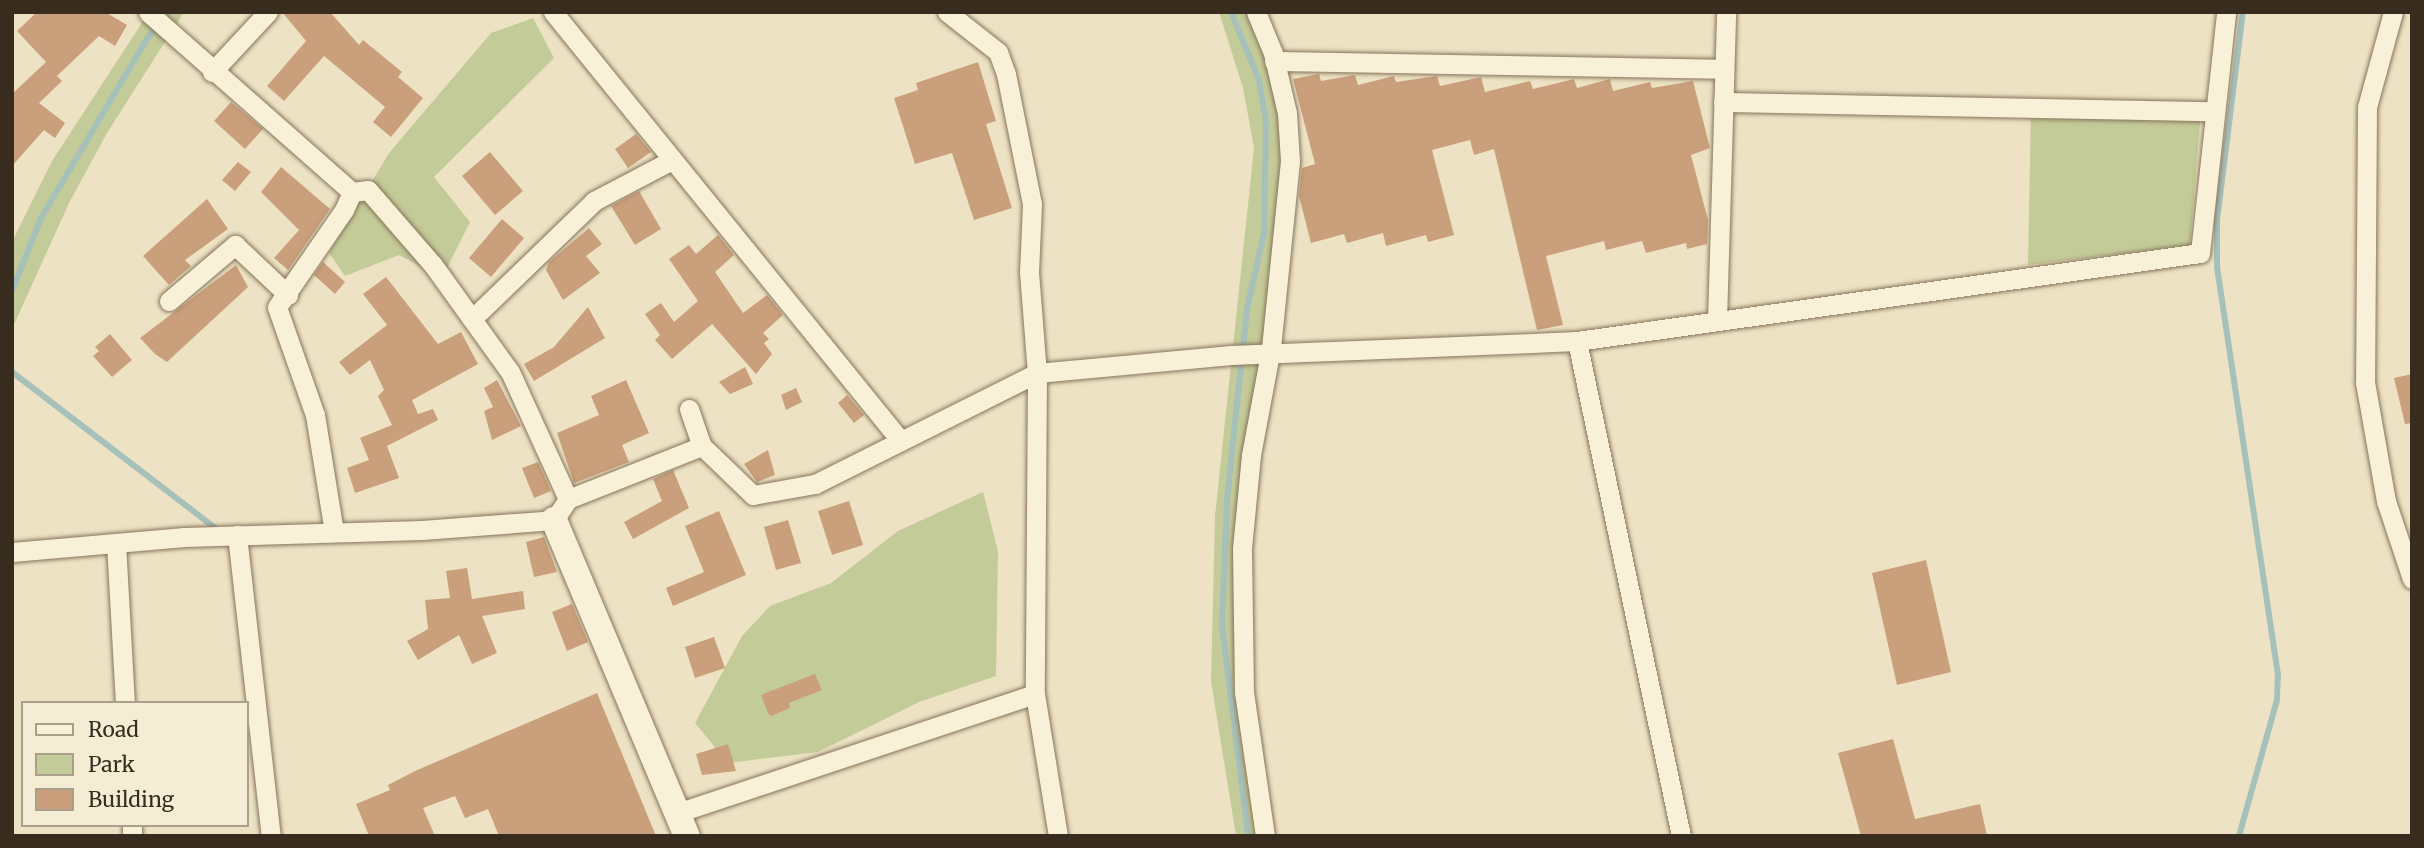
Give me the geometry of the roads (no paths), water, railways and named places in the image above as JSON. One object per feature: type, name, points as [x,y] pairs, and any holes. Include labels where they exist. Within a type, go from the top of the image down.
[{"type":"street","points":[[148,12],[212,72],[352,192],[368,190],[472,319],[510,372],[682,825],[1035,694]]},
{"type":"street","points":[[212,72],[268,12]]},
{"type":"street","points":[[553,12],[900,440]]},
{"type":"street","points":[[947,12],[998,52],[1006,74],[1032,204],[1029,272],[1037,373],[1035,694],[1058,836]]},
{"type":"street","points":[[1256,12],[1274,61],[1287,113],[1290,161],[1268,354],[1251,460],[1241,630],[1244,692],[1265,836]]},
{"type":"street","points":[[1717,321],[1726,12]]},
{"type":"street","points":[[689,409],[702,446],[753,495],[815,484],[1037,373],[1231,355],[1577,341],[2200,253],[2226,12]]},
{"type":"street","points":[[2393,12],[2367,107],[2365,382],[2386,501],[2412,579]]},
{"type":"street","points":[[1274,61],[1724,69]]},
{"type":"street","points":[[1723,102],[2214,111]]},
{"type":"street","points":[[472,319],[594,201],[672,160]]},
{"type":"street","points":[[334,533],[315,415],[277,307],[288,295],[352,192]]},
{"type":"street","points":[[169,301],[234,245],[288,295]]},
{"type":"street","points":[[1577,341],[1681,836]]},
{"type":"street","points":[[12,552],[237,535],[334,533],[561,510],[702,446]]},
{"type":"street","points":[[237,535],[271,836]]},
{"type":"street","points":[[116,543],[125,701]]},
{"type":"waterway","points":[[12,291],[41,218],[147,39],[169,12]]},
{"type":"waterway","points":[[1231,12],[1259,80],[1266,121],[1264,233],[1247,309],[1227,499],[1222,626],[1248,836]]},
{"type":"waterway","points":[[2239,836],[2277,700],[2278,675],[2217,267],[2217,220],[2243,12]]},
{"type":"waterway","points":[[12,372],[218,530]]}]
